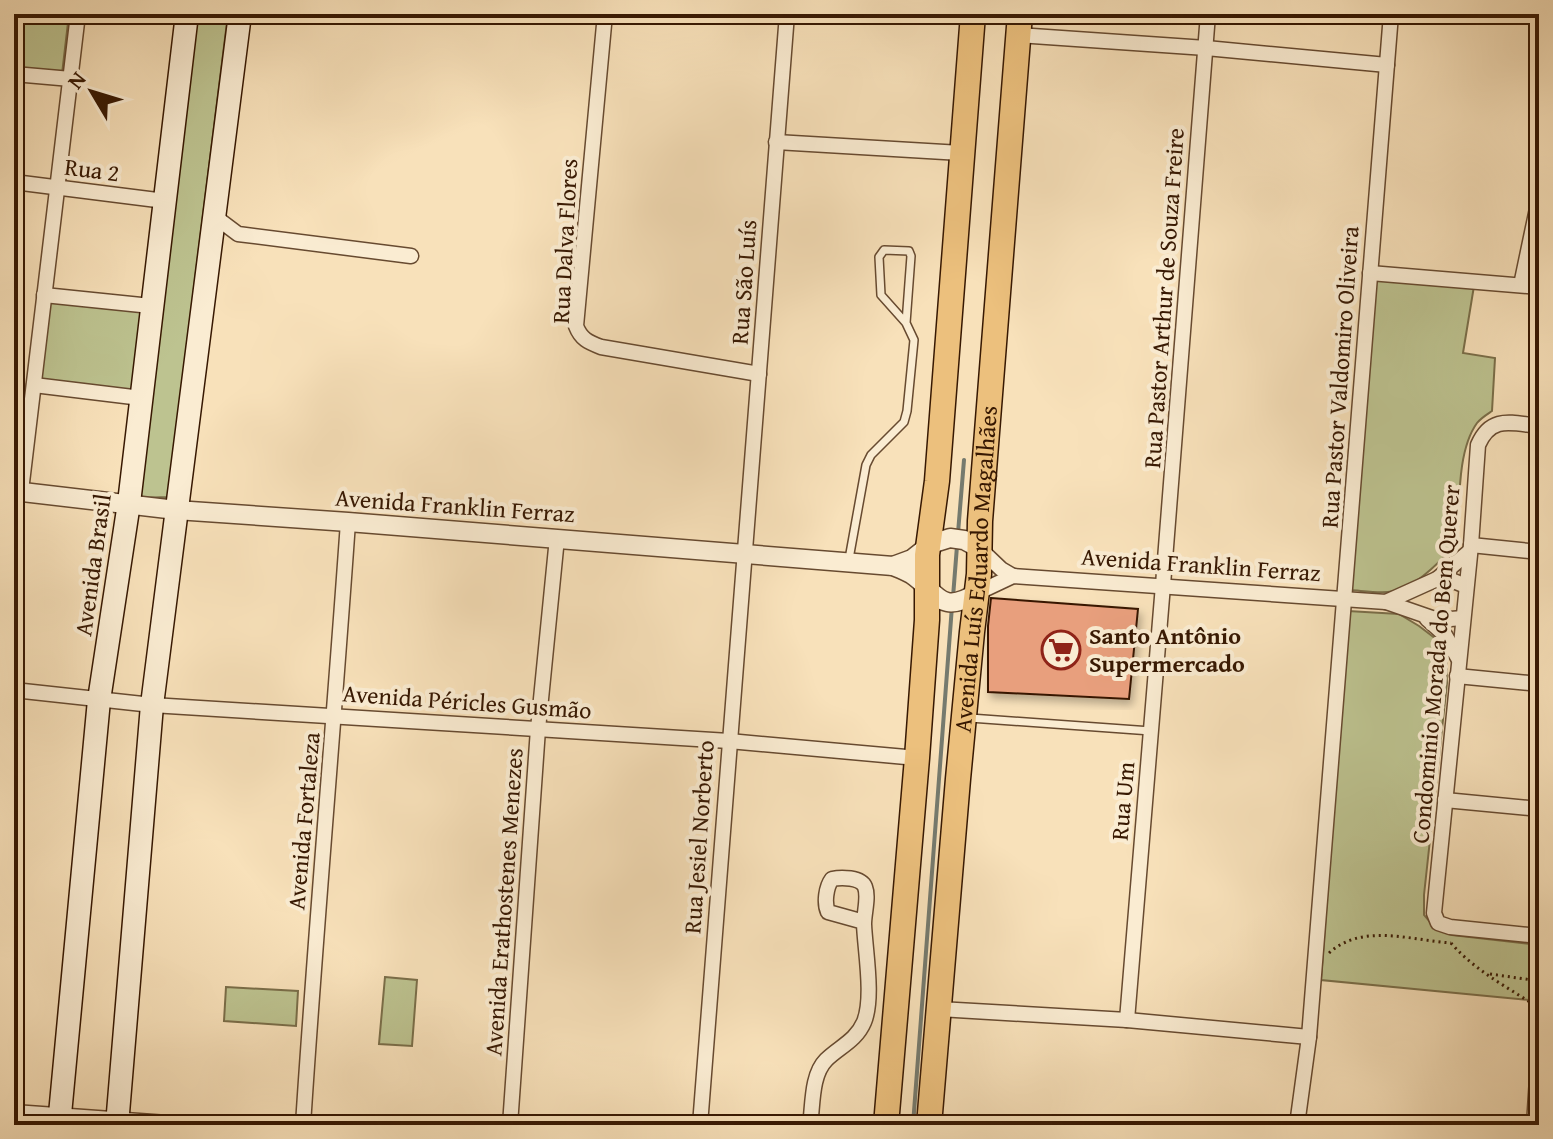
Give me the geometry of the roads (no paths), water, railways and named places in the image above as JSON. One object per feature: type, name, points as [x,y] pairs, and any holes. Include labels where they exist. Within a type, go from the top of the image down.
[{"type":"main road","name":"Avenida Brasil","points":[[60,1121],[99,700],[129,503],[187,14]]},
{"type":"main road","points":[[117,1122],[152,705],[240,14]]},
{"type":"main road","name":"Avenida Luís Eduardo Magalhães","points":[[886,1125],[927,620],[932,594],[937,481],[973,14]]},
{"type":"main road","name":"Avenida Luís Eduardo Magalhães","points":[[929,1125],[971,596],[979,574],[976,546],[1019,24]]},
{"type":"street","points":[[17,491],[34,385],[78,14]]},
{"type":"street","name":"Rua Dalva Flores","points":[[605,14],[576,326],[588,342],[601,347],[759,374]]},
{"type":"street","name":"Rua São Luís","points":[[743,553],[787,14]]},
{"type":"street","name":"Rua Pastor Arthur de Souza Freire","points":[[1163,585],[1208,14]]},
{"type":"street","name":"Rua Pastor Valdomiro Oliveira","points":[[1297,1125],[1309,1037],[1346,600],[1391,14]]},
{"type":"street","points":[[1019,24],[1206,48],[1387,65]]},
{"type":"street","points":[[14,74],[71,79]]},
{"type":"street","points":[[776,142],[961,153]]},
{"type":"street","name":"Rua 2","points":[[14,182],[165,201]]},
{"type":"street","points":[[1521,285],[1539,199]]},
{"type":"street","points":[[214,216],[238,234],[411,256]]},
{"type":"street","points":[[209,251],[238,234]]},
{"type":"street","points":[[1370,273],[1539,287]]},
{"type":"street","points":[[44,295],[151,306]]},
{"type":"street","points":[[34,385],[141,398]]},
{"type":"street","name":"Condominio Morada do Bem Querer","points":[[1539,426],[1504,422],[1492,425],[1478,445],[1471,548],[1434,913],[1438,923],[1450,927],[1539,936]]},
{"type":"street","name":"Avenida Franklin Ferraz","points":[[17,491],[176,510],[893,566]]},
{"type":"street","name":"Avenida Fortaleza","points":[[303,1125],[348,522]]},
{"type":"street","name":"Avenida Erathostenes Menezes","points":[[510,1125],[538,729],[557,538]]},
{"type":"street","points":[[955,538],[976,546],[1013,576],[957,603],[932,594],[911,574],[893,566],[912,559],[933,543],[955,538]]},
{"type":"street","points":[[1471,548],[1539,552]]},
{"type":"street","name":"Avenida Franklin Ferraz","points":[[1386,602],[1437,579],[1471,548]]},
{"type":"street","name":"Rua Jesiel Norberto","points":[[700,1125],[743,553]]},
{"type":"street","name":"Avenida Franklin Ferraz","points":[[1013,576],[1386,602],[1445,621],[1463,618]]},
{"type":"street","points":[[1437,579],[1466,586]]},
{"type":"street","name":"Rua Um","points":[[1127,1020],[1163,585]]},
{"type":"street","points":[[1423,616],[1445,635],[1455,650],[1458,668],[1539,684]]},
{"type":"street","name":"Avenida Péricles Gusmão","points":[[14,690],[152,705],[729,741],[917,758]]},
{"type":"street","points":[[1445,800],[1539,809]]},
{"type":"street","points":[[810,1125],[818,1072],[825,1061],[855,1036],[864,1022],[868,1006],[864,922]]},
{"type":"street","points":[[939,1009],[1127,1020],[1309,1037]]},
{"type":"street","points":[[1534,1125],[1539,1048]]},
{"type":"street","points":[[14,1112],[60,1121],[195,1125]]},
{"type":"lane","points":[[849,562],[866,465],[871,455],[904,422],[907,411],[914,340],[906,323],[881,295],[879,257],[884,250],[909,251],[911,256],[906,323]]},
{"type":"lane","points":[[963,718],[1151,731]]},
{"type":"waterway","points":[[958,533],[964,460]]},
{"type":"waterway","points":[[953,597],[957,546]]},
{"type":"waterway","points":[[913,1125],[952,606]]},
{"type":"place","name":"Santo Antônio Supermercado","points":[[1061,650]]}]
